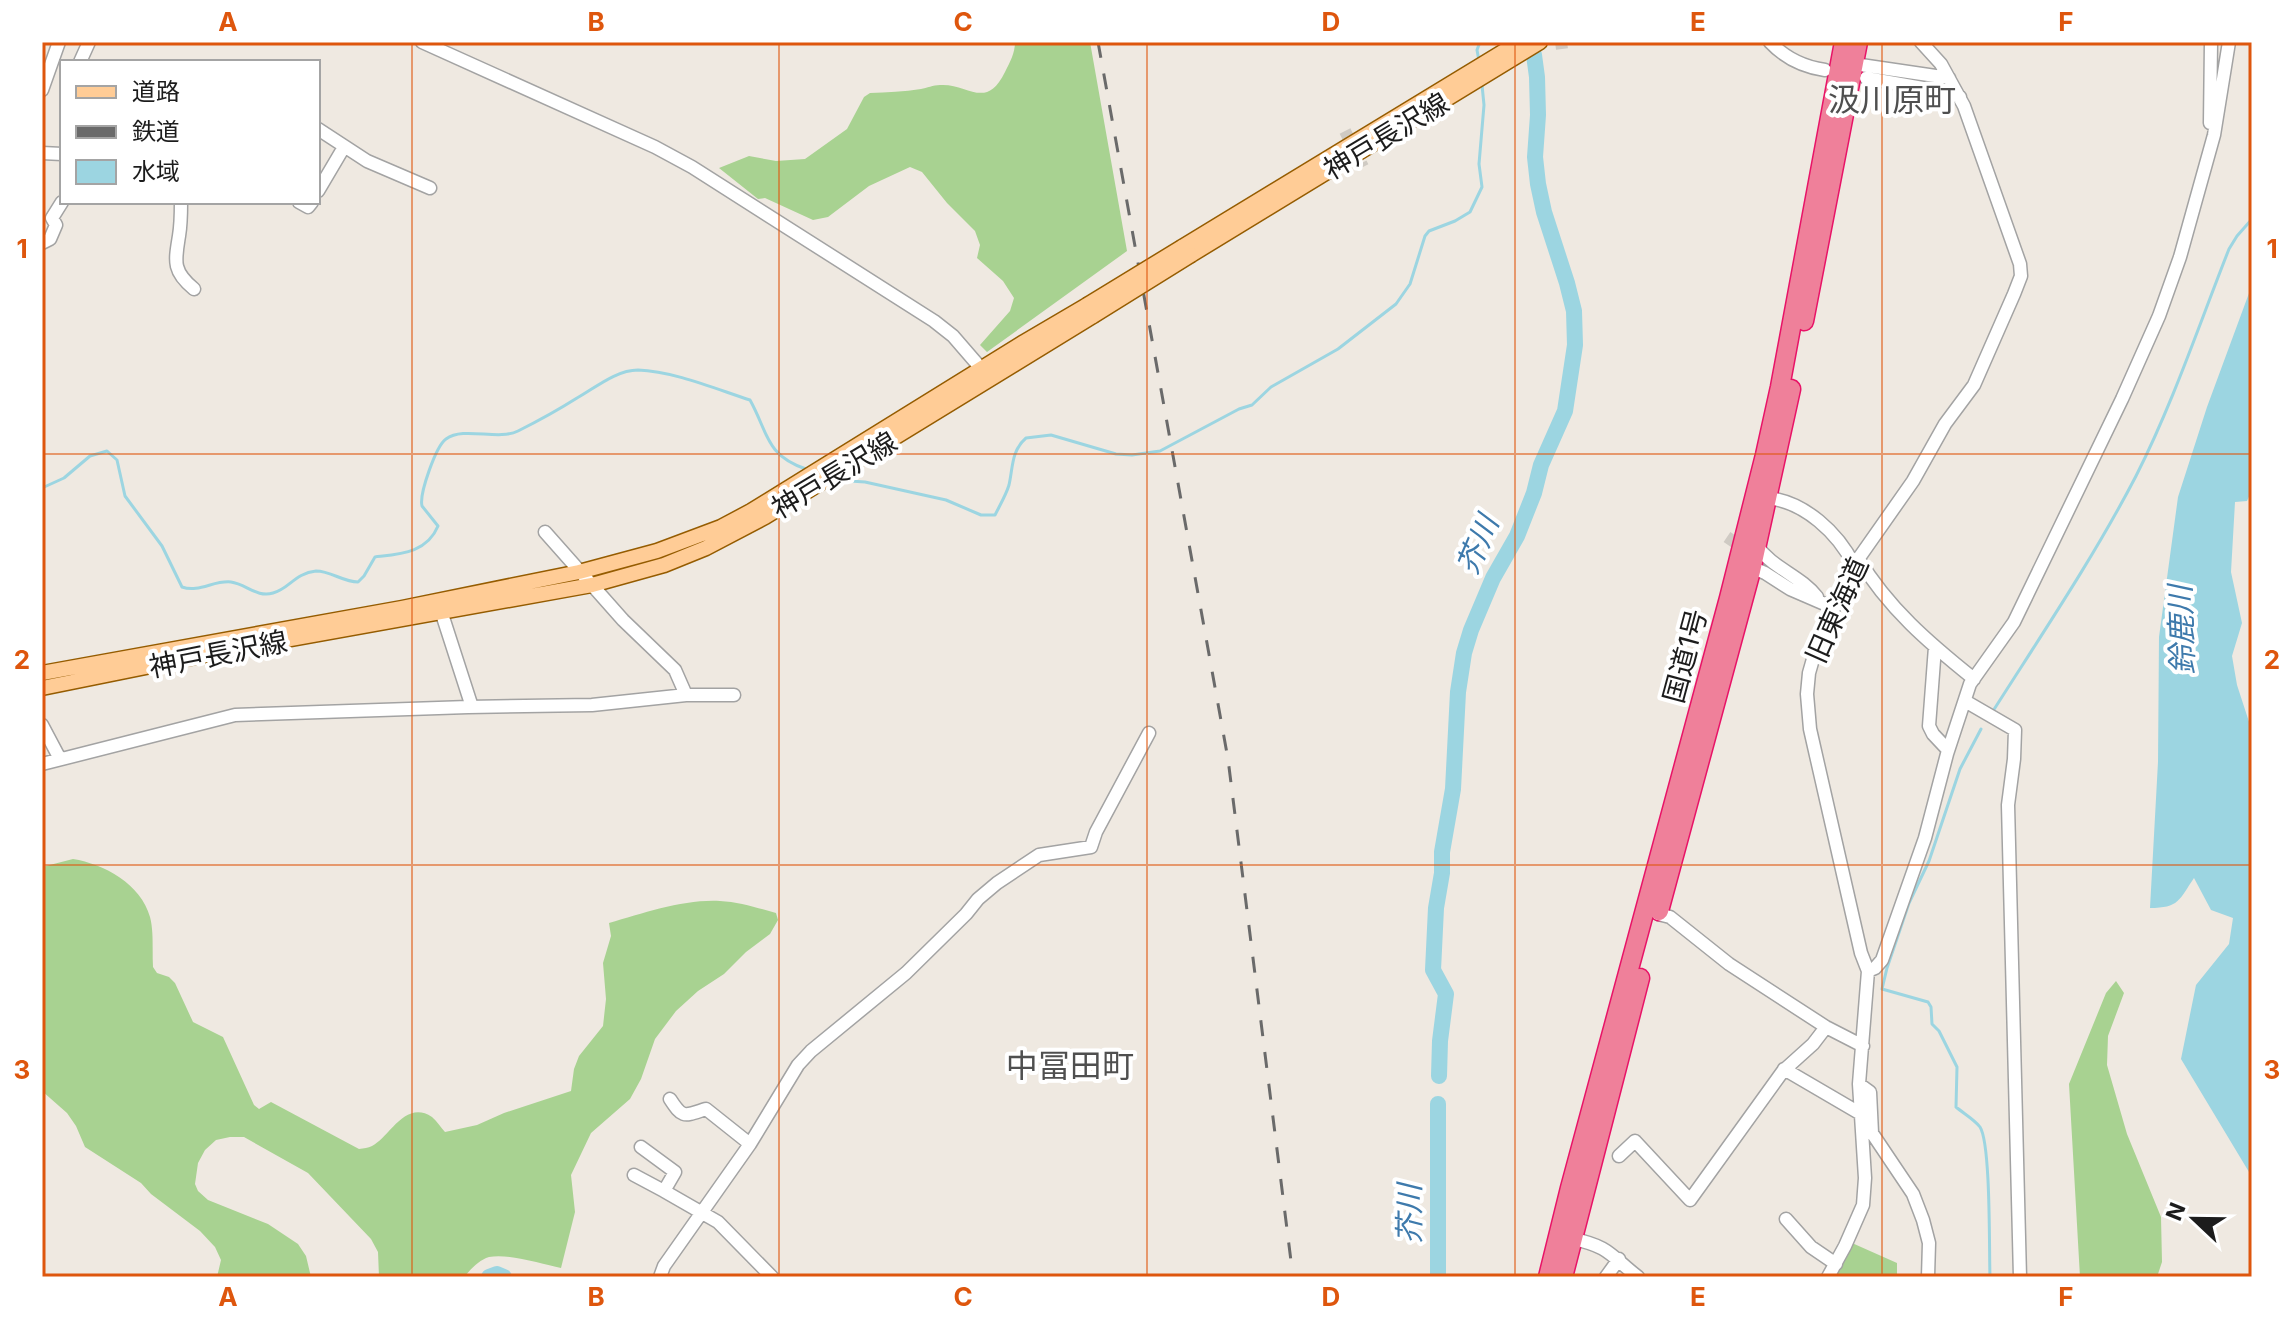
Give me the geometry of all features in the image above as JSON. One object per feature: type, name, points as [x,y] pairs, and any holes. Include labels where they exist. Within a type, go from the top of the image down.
[{"type":"highway","name":"国道1号","points":[[1548,1277],[1765,455],[1844,42]]},
{"type":"highway","name":"国道1号","points":[[1563,1277],[1757,546],[1860,71],[1858,42]]},
{"type":"main road","name":"神戸長沢線","points":[[1454,88],[1464,75],[1509,42]]},
{"type":"main road","name":"神戸長沢線","points":[[1464,75],[1519,42]]},
{"type":"main road","name":"神戸長沢線","points":[[42,673],[402,608],[579,572],[678,544],[721,527],[986,374],[1454,88],[1540,42]]},
{"type":"main road","name":"神戸長沢線","points":[[42,688],[235,649],[592,585],[664,565],[706,548],[765,517],[882,446],[986,374]]},
{"type":"street","points":[[42,90],[59,42]]},
{"type":"street","points":[[422,42],[681,161],[934,321],[953,336],[986,374]]},
{"type":"street","points":[[1770,42],[1793,60],[1810,68],[1825,70]]},
{"type":"street","name":"旧東海道","points":[[1828,1277],[1863,1205],[1865,1178],[1859,1084],[1868,971],[1808,716],[1807,694],[1812,658],[1856,561],[1913,481],[1945,424],[1974,385],[2021,276],[2020,264],[1960,97],[1941,64],[1921,42]]},
{"type":"street","points":[[2211,42],[2210,124],[2214,135]]},
{"type":"street","points":[[1868,971],[1882,960],[1925,838],[1948,750],[1974,679],[2014,622],[2159,316],[2180,257],[2214,135],[2229,42]]},
{"type":"street","points":[[1860,71],[1949,78]]},
{"type":"street","points":[[1860,71],[1960,97]]},
{"type":"street","points":[[320,130],[367,161],[430,188]]},
{"type":"street","points":[[320,188],[344,147]]},
{"type":"street","points":[[42,243],[50,239],[56,225],[52,218],[61,204]]},
{"type":"street","points":[[181,204],[175,263],[180,276],[194,289]]},
{"type":"street","points":[[1768,498],[1794,506],[1829,530],[1893,607],[1974,679]]},
{"type":"street","points":[[545,532],[639,637],[675,670],[686,695]]},
{"type":"street","points":[[1757,546],[1767,558],[1807,585],[1819,600]]},
{"type":"street","points":[[1751,571],[1758,570],[1790,589],[1819,600]]},
{"type":"street","points":[[1779,573],[1834,608]]},
{"type":"street","points":[[441,611],[472,707]]},
{"type":"street","points":[[1935,647],[1929,726],[1948,750]]},
{"type":"street","points":[[42,764],[235,715],[611,704],[686,695],[734,695]]},
{"type":"street","points":[[1965,701],[2015,730],[2008,842],[2020,1277]]},
{"type":"street","points":[[42,725],[60,759]]},
{"type":"street","points":[[660,1277],[664,1266],[750,1144],[804,1058],[906,973],[997,883],[1039,855],[1091,847],[1149,733]]},
{"type":"street","points":[[1658,914],[1670,917],[1729,964],[1826,1027],[1863,1046]]},
{"type":"street","points":[[1619,1156],[1635,1141],[1690,1200],[1784,1069],[1813,1044],[1826,1027]]},
{"type":"street","points":[[1784,1069],[1861,1114]]},
{"type":"street","points":[[1859,1084],[1870,1092],[1872,1133],[1919,1207],[1929,1243],[1928,1277]]},
{"type":"street","points":[[670,1099],[679,1113],[685,1115],[706,1109],[750,1144]]},
{"type":"street","points":[[641,1147],[675,1172],[664,1191]]},
{"type":"street","points":[[634,1175],[718,1222],[772,1277]]},
{"type":"street","points":[[1786,1219],[1811,1247],[1836,1264]]},
{"type":"street","points":[[1573,1239],[1609,1251],[1638,1277]]},
{"type":"street","points":[[1606,1277],[1619,1259]]},
{"type":"green space","points":[[1015,42],[1090,42],[1127,251],[987,352],[980,345],[1010,311],[1014,298],[1003,281],[977,258],[980,245],[975,231],[922,172],[910,167],[869,186],[828,217],[813,220],[765,198],[758,199],[719,168],[749,156],[776,161],[805,159],[847,129],[864,97],[870,93],[940,85],[983,93],[991,90],[1007,68]]},
{"type":"green space","points":[[73,859],[109,871],[139,895],[150,917],[153,967],[157,973],[175,983],[193,1022],[223,1037],[254,1105],[259,1109],[271,1102],[359,1149],[372,1146],[398,1122],[414,1113],[432,1117],[445,1132],[477,1125],[571,1091],[579,1056],[603,1026],[606,999],[603,963],[611,936],[609,923],[664,908],[706,901],[755,907],[776,913],[778,920],[770,934],[676,1011],[655,1039],[641,1079],[630,1099],[591,1133],[571,1175],[575,1212],[561,1268],[497,1256],[482,1260],[464,1277],[379,1277],[378,1252],[371,1239],[308,1173],[244,1137],[230,1137],[216,1140],[205,1150],[198,1163],[195,1184],[198,1191],[208,1200],[268,1224],[298,1244],[306,1256],[311,1277],[217,1277],[221,1260],[215,1247],[200,1231],[141,1183],[85,1147],[67,1113],[42,1091],[42,867]]},
{"type":"green space","points":[[2116,981],[2124,993],[2108,1036],[2107,1065],[2127,1134],[2161,1217],[2162,1262],[2157,1277],[2080,1277],[2069,1084],[2106,993]]},
{"type":"green space","points":[[1852,1243],[1897,1263],[1897,1277],[1832,1277]]},
{"type":"water","name":"鈴鹿川","points":[[2252,285],[2252,490],[2247,501],[2235,502],[2231,572],[2242,623],[2232,656],[2237,685],[2252,731],[2252,1177],[2181,1059],[2196,985],[2229,944],[2233,918],[2211,910],[2194,878],[2173,904],[2150,908],[2158,762],[2159,637],[2178,497]]},
{"type":"waterway","points":[[1479,61],[1477,50],[1480,42]]},
{"type":"waterway","name":"芥川","points":[[1439,1076],[1446,994],[1433,970],[1436,908],[1453,789],[1458,692],[1464,653],[1493,578],[1517,536],[1541,465],[1565,411],[1575,345],[1574,311],[1538,184],[1535,157],[1537,77],[1534,55],[1528,42]]},
{"type":"waterway","points":[[835,480],[865,482],[946,500],[981,515],[995,515],[1009,485],[1015,454],[1026,438],[1051,435],[1116,454],[1160,451],[1252,405],[1271,387],[1338,349],[1396,304],[1410,284],[1429,231],[1470,212],[1482,187],[1479,164],[1484,105],[1482,85]]},
{"type":"waterway","points":[[1993,711],[2085,566],[2136,476],[2174,392],[2229,249],[2252,219]]},
{"type":"waterway","points":[[42,488],[64,478],[90,456],[107,451],[117,460],[125,496],[162,546],[182,587],[231,582],[267,594],[316,571],[358,582],[375,557],[420,547],[438,526],[422,506],[422,500],[433,460],[446,439],[462,434],[510,434],[606,380],[630,371],[651,371],[680,377],[750,400],[775,449],[782,457],[806,469]]},
{"type":"waterway","points":[[1981,729],[1960,769],[1929,861],[1909,903],[1882,989],[1928,1002],[1932,1024],[1939,1031],[1957,1067],[1956,1107],[1980,1127],[1984,1137],[1990,1277]]},
{"type":"waterway","name":"芥川","points":[[1438,1104],[1438,1277]]},
{"type":"waterway","name":"芥川","points":[[489,1277],[497,1274],[504,1277]]},
{"type":"tunnel","points":[[1561,42],[1562,49]]},
{"type":"tunnel","points":[[1345,131],[1363,167]]},
{"type":"tunnel","points":[[1727,537],[1777,571]]},
{"type":"railway","points":[[1098,42],[1228,759],[1293,1277]]},
{"type":"district","name":"汲川原町","points":[[1892,100]]},
{"type":"district","name":"中冨田町","points":[[1070,1066]]}]
